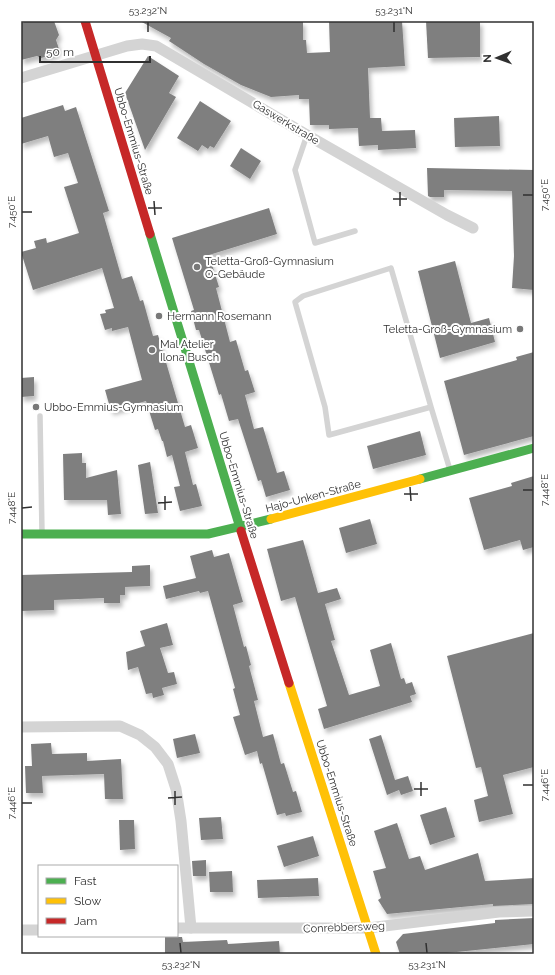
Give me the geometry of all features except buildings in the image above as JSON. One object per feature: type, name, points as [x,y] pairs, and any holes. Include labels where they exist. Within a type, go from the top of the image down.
[{"type":"main road","name":"Ubbo-Emmius-Straße","points":[[85,21],[240,528],[376,954]]},
{"type":"main road","name":"Hajo-Unken-Straße","points":[[21,534],[208,534],[240,528],[534,448]]},
{"type":"street","name":"Gaswerkstraße","points":[[21,78],[134,45],[150,45],[161,48],[308,135],[447,215],[473,228]]},
{"type":"street","points":[[21,727],[120,726],[140,735],[155,748],[168,764],[176,789],[181,821],[192,928]]},
{"type":"street","name":"Conrebbersweg","points":[[178,928],[368,928],[499,912],[534,911]]},
{"type":"street","points":[[21,930],[38,930]]},
{"type":"lane","points":[[308,135],[295,170],[315,243],[355,231]]},
{"type":"lane","points":[[431,407],[328,434],[325,407],[295,302],[303,296],[391,268],[450,471]]},
{"type":"lane","points":[[40,416],[42,534]]},
{"type":"traffic: fast","points":[[150,234],[241,531]]},
{"type":"traffic: fast","points":[[420,479],[534,448]]},
{"type":"traffic: fast","points":[[21,534],[208,534],[271,519]]},
{"type":"traffic: slow","points":[[271,519],[420,479]]},
{"type":"traffic: slow","points":[[289,683],[376,954]]},
{"type":"traffic: jam","points":[[85,21],[150,234]]},
{"type":"traffic: jam","points":[[241,531],[289,683]]},
{"type":"place","name":"Teletta-Groß-Gymnasium O-Gebäude","points":[[197,267]]},
{"type":"place","name":"Hermann Rosemann","points":[[159,316]]},
{"type":"place","name":"Teletta-Groß-Gymnasium","points":[[520,329]]},
{"type":"place","name":"Mal Atelier Ilona Busch","points":[[152,350]]},
{"type":"place","name":"Ubbo-Emmius-Gymnasium","points":[[36,407]]}]
